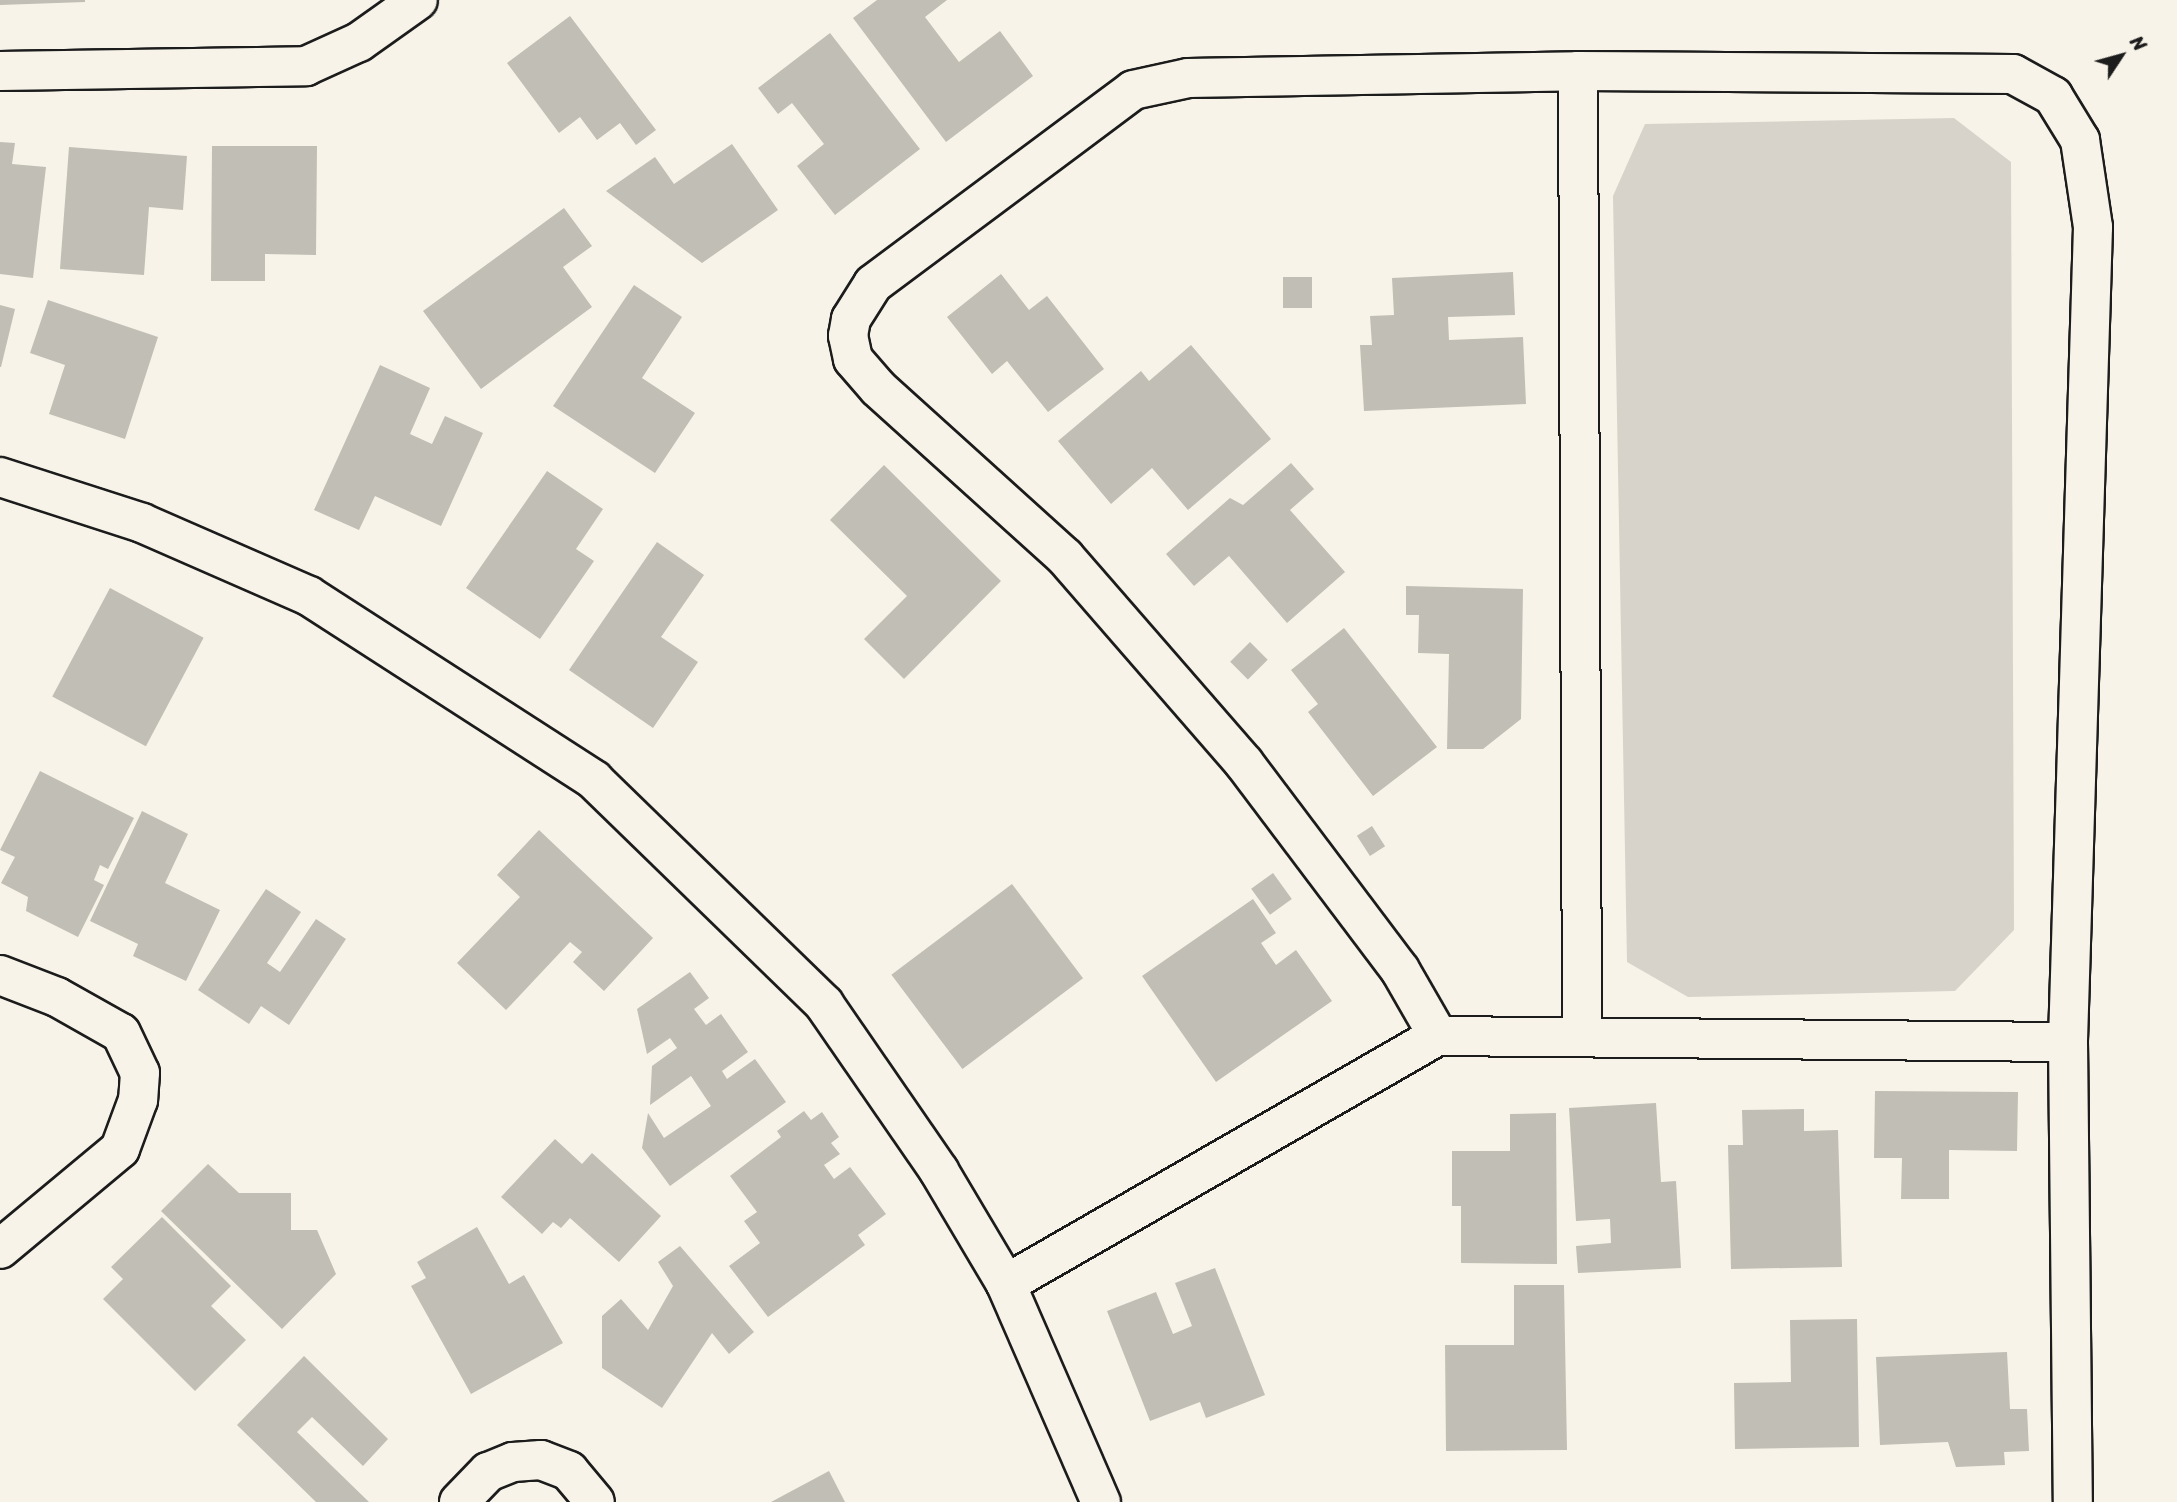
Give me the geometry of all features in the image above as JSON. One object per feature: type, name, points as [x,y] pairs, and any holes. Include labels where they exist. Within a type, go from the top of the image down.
[{"type":"street","points":[[0,71],[306,66],[359,42],[418,0]]},
{"type":"street","points":[[1577,71],[1582,1037]]},
{"type":"street","points":[[1438,1035],[1400,970],[1244,763],[1065,557],[878,388],[853,359],[848,336],[851,319],[873,284],[1133,90],[1188,78],[1577,71],[2013,74],[2053,96],[2080,140],[2093,227],[2068,1042],[2073,1502]]},
{"type":"street","points":[[0,477],[142,523],[309,596],[594,780],[824,1004],[940,1171],[1006,1284],[1101,1502]]},
{"type":"street","points":[[0,975],[57,997],[121,1033],[140,1073],[138,1100],[120,1149],[0,1250]]},
{"type":"street","points":[[1006,1284],[1438,1035],[2068,1042]]},
{"type":"street","points":[[459,1502],[488,1472],[513,1462],[541,1460],[569,1471],[595,1502]]},
{"type":"shaded area","points":[[1954,118],[2011,162],[2014,930],[1955,991],[1688,997],[1627,962],[1613,196],[1645,124]]},
{"type":"building","points":[[0,0],[85,0],[85,2],[0,5]]},
{"type":"building","points":[[877,0],[947,0],[925,17],[959,62],[1000,31],[1033,76],[946,142],[853,18]]},
{"type":"building","points":[[570,16],[656,130],[636,145],[620,123],[597,140],[580,117],[559,133],[507,63]]},
{"type":"building","points":[[830,33],[920,149],[835,215],[797,166],[824,144],[792,103],[778,114],[758,88]]},
{"type":"building","points":[[0,142],[15,143],[12,164],[46,167],[33,278],[0,274]]},
{"type":"building","points":[[732,144],[778,210],[702,263],[606,191],[655,157],[674,184]]},
{"type":"building","points":[[212,146],[317,146],[316,255],[265,254],[265,281],[211,281]]},
{"type":"building","points":[[69,147],[187,156],[183,210],[149,207],[144,275],[60,269]]},
{"type":"building","points":[[564,208],[592,246],[563,267],[592,307],[481,389],[423,311]]},
{"type":"building","points":[[1513,272],[1515,315],[1448,317],[1449,340],[1523,337],[1526,404],[1364,411],[1360,345],[1372,345],[1370,316],[1394,315],[1392,278]]},
{"type":"building","points":[[1001,274],[1029,310],[1047,296],[1104,369],[1048,412],[1007,361],[992,374],[947,317]]},
{"type":"building","points":[[1283,277],[1312,277],[1312,308],[1283,308]]},
{"type":"building","points":[[634,285],[682,317],[642,378],[695,413],[655,473],[553,406]]},
{"type":"building","points":[[48,300],[158,337],[125,439],[49,414],[65,365],[30,353]]},
{"type":"building","points":[[0,305],[15,309],[1,367],[0,367]]},
{"type":"building","points":[[1191,345],[1271,439],[1188,510],[1152,468],[1111,504],[1058,441],[1141,371],[1149,381]]},
{"type":"building","points":[[380,365],[430,388],[410,434],[432,444],[445,416],[483,433],[441,526],[375,496],[359,530],[314,510]]},
{"type":"building","points":[[1291,463],[1314,489],[1290,510],[1345,572],[1287,623],[1229,556],[1194,586],[1166,554],[1230,498],[1243,505]]},
{"type":"building","points":[[884,465],[1001,581],[904,679],[864,639],[907,596],[830,520]]},
{"type":"building","points":[[547,471],[603,509],[576,549],[594,561],[540,639],[466,588]]},
{"type":"building","points":[[657,542],[704,575],[661,637],[698,662],[653,728],[569,670]]},
{"type":"building","points":[[1406,586],[1523,589],[1521,719],[1483,749],[1447,749],[1449,654],[1418,653],[1419,615],[1406,615]]},
{"type":"building","points":[[110,588],[204,638],[146,746],[52,697]]},
{"type":"building","points":[[1344,628],[1437,747],[1373,796],[1308,712],[1318,704],[1291,670]]},
{"type":"building","points":[[1250,642],[1268,660],[1248,679],[1230,662]]},
{"type":"building","points":[[40,771],[134,818],[108,869],[100,865],[94,880],[104,885],[78,937],[26,911],[28,897],[1,883],[15,857],[0,850]]},
{"type":"building","points":[[142,811],[188,834],[165,883],[220,910],[186,981],[133,956],[138,944],[90,921]]},
{"type":"building","points":[[1372,826],[1385,846],[1370,856],[1357,836]]},
{"type":"building","points":[[539,830],[653,938],[604,991],[573,962],[582,952],[570,942],[506,1010],[457,963],[520,897],[497,875]]},
{"type":"building","points":[[1273,873],[1292,899],[1270,915],[1251,889]]},
{"type":"building","points":[[1012,884],[1083,978],[962,1069],[891,975]]},
{"type":"building","points":[[266,889],[301,912],[267,963],[280,972],[316,919],[346,939],[289,1025],[261,1006],[249,1024],[198,990]]},
{"type":"building","points":[[1253,899],[1276,933],[1261,943],[1276,965],[1296,950],[1332,1001],[1216,1082],[1142,976]]},
{"type":"building","points":[[690,972],[709,998],[694,1009],[706,1025],[721,1014],[748,1052],[722,1071],[727,1079],[755,1059],[786,1102],[670,1186],[642,1148],[648,1113],[664,1138],[711,1106],[691,1076],[650,1105],[652,1066],[677,1048],[670,1038],[647,1054],[637,1009]]},
{"type":"building","points":[[1875,1091],[2018,1092],[2017,1151],[1949,1150],[1949,1199],[1901,1199],[1902,1158],[1874,1158]]},
{"type":"building","points":[[1656,1103],[1661,1182],[1676,1181],[1681,1268],[1578,1273],[1576,1246],[1611,1243],[1610,1219],[1576,1221],[1569,1108]]},
{"type":"building","points":[[1804,1109],[1804,1131],[1838,1130],[1842,1267],[1731,1269],[1728,1145],[1743,1145],[1742,1110]]},
{"type":"building","points":[[804,1111],[811,1120],[822,1112],[839,1137],[831,1143],[840,1154],[824,1165],[834,1179],[850,1167],[886,1214],[858,1235],[865,1245],[768,1317],[729,1266],[760,1243],[744,1221],[757,1212],[730,1176],[781,1137],[777,1131]]},
{"type":"building","points":[[1556,1113],[1557,1264],[1461,1263],[1461,1206],[1452,1206],[1452,1151],[1510,1151],[1510,1114]]},
{"type":"building","points":[[555,1139],[582,1164],[592,1153],[661,1216],[619,1262],[570,1218],[561,1228],[553,1222],[542,1234],[501,1197]]},
{"type":"building","points":[[208,1164],[239,1193],[291,1193],[291,1230],[317,1230],[336,1274],[282,1329],[161,1211]]},
{"type":"building","points":[[162,1217],[231,1286],[211,1306],[246,1340],[195,1391],[103,1299],[123,1279],[111,1267]]},
{"type":"building","points":[[477,1227],[509,1284],[524,1275],[563,1343],[471,1394],[411,1286],[426,1278],[417,1262]]},
{"type":"building","points":[[680,1246],[754,1332],[729,1354],[712,1333],[662,1408],[602,1368],[602,1316],[621,1299],[648,1330],[673,1286],[658,1262]]},
{"type":"building","points":[[1215,1268],[1265,1395],[1206,1418],[1200,1402],[1150,1421],[1107,1311],[1156,1292],[1173,1334],[1192,1326],[1175,1283]]},
{"type":"building","points":[[1514,1285],[1564,1285],[1567,1450],[1446,1451],[1445,1345],[1514,1345]]},
{"type":"building","points":[[1857,1319],[1859,1447],[1735,1449],[1734,1383],[1791,1382],[1790,1320]]},
{"type":"building","points":[[2007,1352],[2010,1409],[2027,1409],[2029,1451],[2004,1452],[2005,1465],[1956,1467],[1948,1442],[1880,1445],[1876,1357]]},
{"type":"building","points":[[304,1356],[388,1439],[363,1466],[312,1417],[297,1432],[369,1502],[316,1502],[237,1425]]},
{"type":"building","points":[[829,1471],[845,1502],[771,1502]]}]
